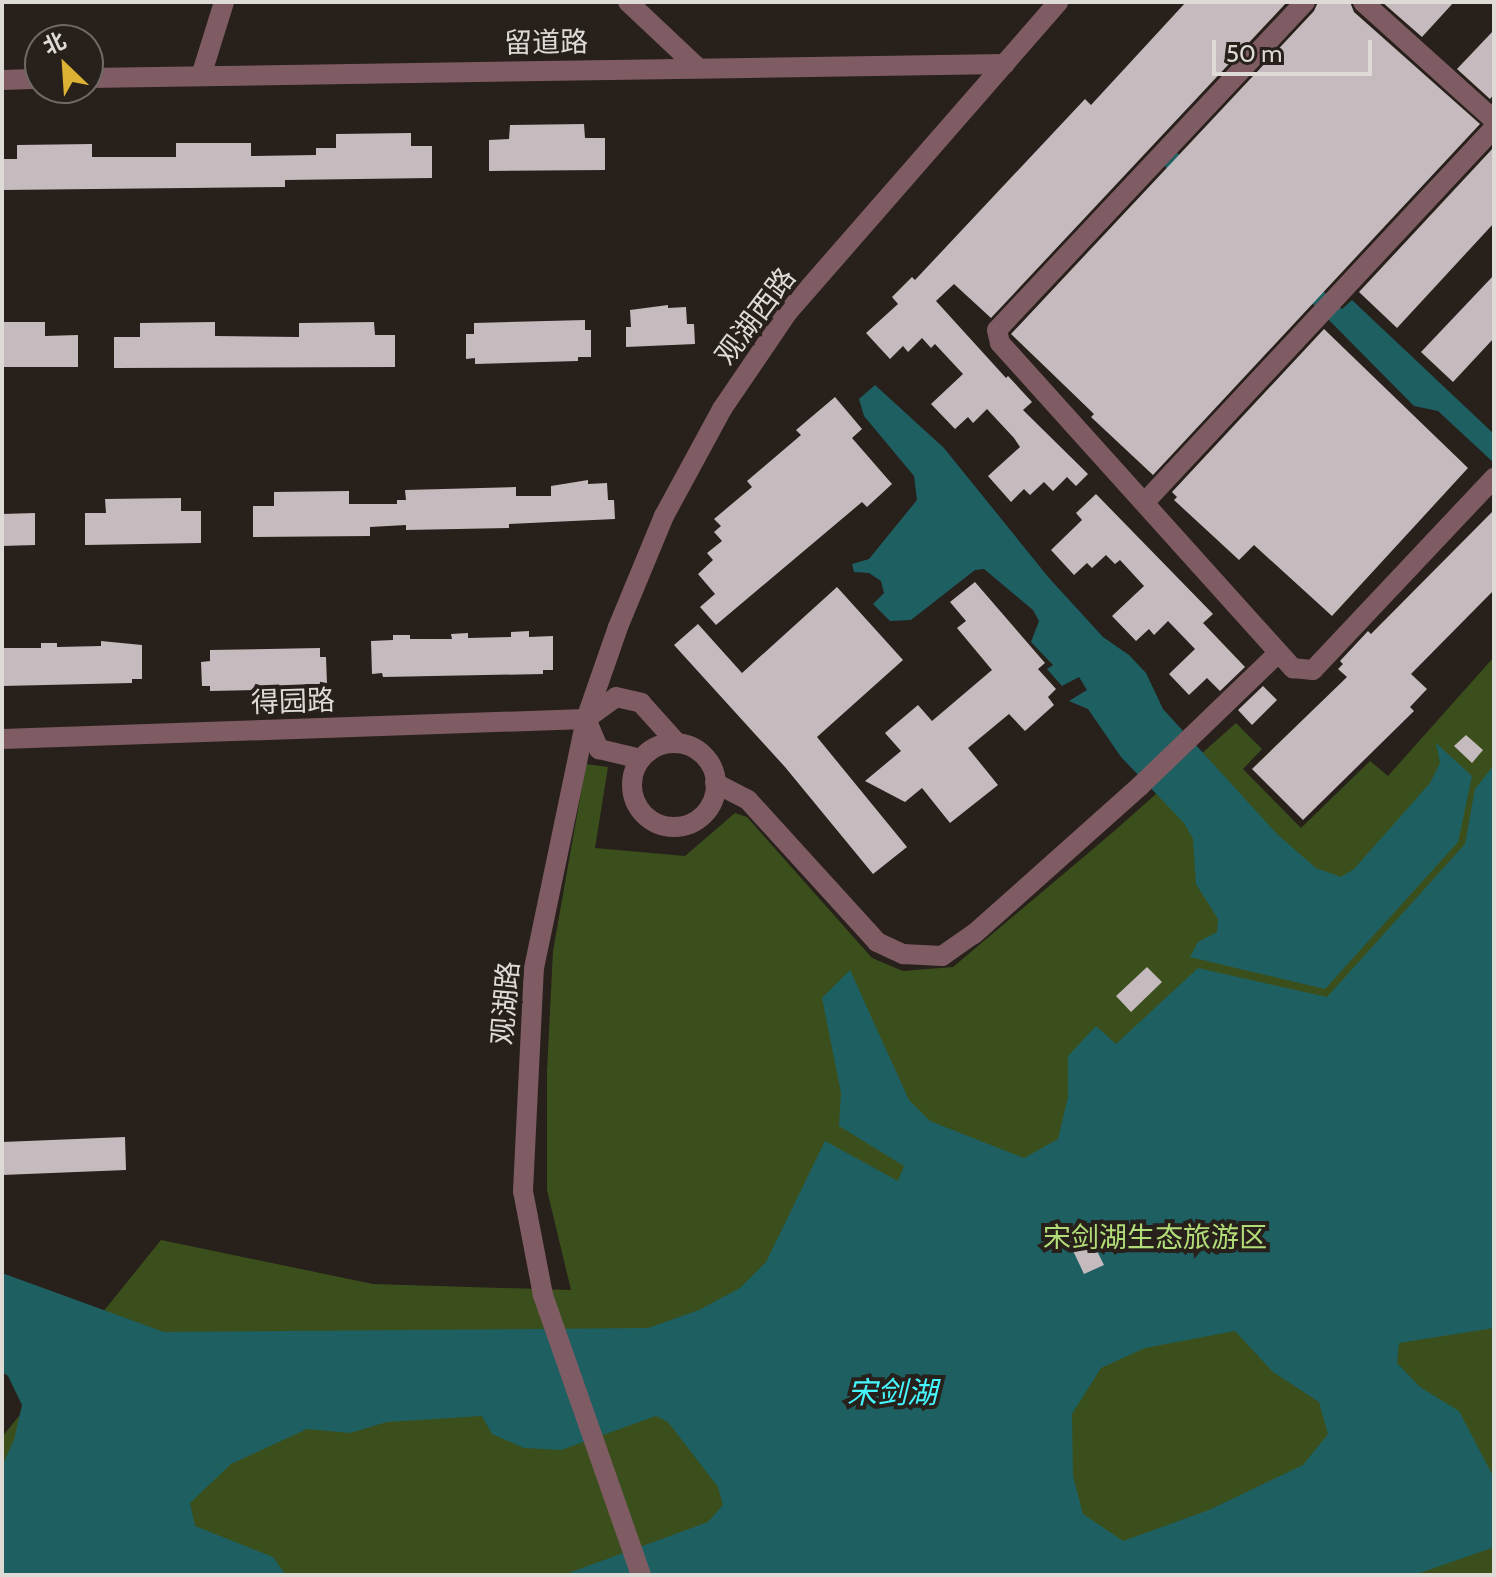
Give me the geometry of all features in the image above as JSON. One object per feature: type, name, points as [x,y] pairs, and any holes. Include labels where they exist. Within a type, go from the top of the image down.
[{"type":"street","points":[[201,76],[224,2]]},
{"type":"street","points":[[628,2],[698,68]]},
{"type":"street","name":"观湖西路","points":[[586,719],[618,627],[664,516],[722,409],[788,312],[1058,2]]},
{"type":"street","points":[[1305,2],[997,330],[1000,343],[1293,668],[1313,670],[1494,478]]},
{"type":"street","points":[[1363,2],[1494,120]]},
{"type":"street","name":"留道路","points":[[104,78],[1005,64]]},
{"type":"street","points":[[2,80],[24,79]]},
{"type":"street","points":[[1145,502],[1494,128]]},
{"type":"street","points":[[715,783],[730,787],[748,800],[877,942],[903,954],[942,956],[974,934],[1140,786],[1278,653]]},
{"type":"street","points":[[641,759],[599,749],[586,719],[616,697],[641,703],[677,743],[702,754],[711,765],[715,783],[710,805],[701,816],[689,823],[662,825],[650,819],[634,798],[631,784],[641,759],[651,749],[677,743]]},
{"type":"street","name":"得园路","points":[[2,739],[586,719]]},
{"type":"street","name":"观湖路","points":[[586,719],[534,968],[523,1191],[543,1295],[641,1575]]},
{"type":"green space","name":"宋剑湖生态旅游区","points":[[1494,657],[1494,1575],[2,1575],[2,1437],[161,1240],[373,1284],[571,1290],[547,1190],[547,1071],[553,951],[586,764],[608,767],[595,848],[685,856],[735,813],[747,817],[872,958],[903,971],[953,967],[1236,723],[1262,749],[1243,769],[1301,828],[1370,761],[1388,776]]},
{"type":"water","points":[[1167,143],[1342,309],[1352,300],[1494,434],[1494,463],[1438,411],[1414,406],[1315,306],[1153,155]]},
{"type":"water","points":[[875,385],[944,448],[1049,578],[1103,637],[1129,655],[1146,673],[1163,709],[1278,835],[1316,868],[1341,877],[1354,869],[1430,783],[1440,763],[1436,743],[1472,776],[1458,842],[1325,989],[1190,957],[1198,942],[1217,932],[1218,919],[1196,884],[1193,839],[1184,823],[1121,757],[1088,709],[1069,701],[1087,690],[1079,677],[1062,686],[1047,669],[1053,665],[1031,642],[1039,621],[1033,610],[984,569],[975,570],[911,620],[890,621],[873,604],[884,593],[881,581],[869,573],[854,572],[852,564],[869,559],[917,500],[914,476],[864,416],[859,399]]},
{"type":"water","name":"宋剑湖","points":[[1494,765],[1494,1328],[1399,1343],[1397,1363],[1420,1387],[1459,1411],[1494,1478],[1494,1547],[1414,1575],[563,1575],[708,1522],[723,1505],[718,1487],[668,1422],[656,1416],[561,1450],[524,1448],[492,1434],[482,1416],[387,1422],[350,1433],[307,1429],[231,1464],[190,1503],[195,1526],[273,1557],[286,1575],[2,1575],[2,1466],[14,1440],[22,1405],[8,1376],[2,1372],[2,1273],[164,1332],[648,1328],[699,1310],[740,1288],[766,1262],[825,1141],[898,1181],[904,1166],[839,1126],[841,1093],[822,998],[850,970],[909,1100],[930,1121],[1024,1158],[1058,1139],[1068,1097],[1068,1056],[1096,1026],[1116,1044],[1198,968],[1327,997],[1465,844],[1475,789]],"holes":[[[1235,1331],[1273,1372],[1319,1402],[1328,1434],[1303,1465],[1209,1510],[1123,1541],[1083,1514],[1073,1476],[1072,1414],[1101,1368],[1145,1348]]]},
{"type":"building","points":[[1186,2],[1287,2],[991,318],[954,284],[936,301],[1032,402],[1023,410],[1088,474],[1076,486],[1067,477],[1053,491],[1044,482],[1030,495],[1024,489],[1011,502],[988,476],[1020,447],[1014,438],[987,409],[973,423],[968,417],[955,429],[931,404],[963,374],[935,344],[931,348],[922,338],[908,352],[903,346],[890,359],[866,333],[898,304],[892,297],[912,277],[915,280],[1085,99],[1091,105]]},
{"type":"building","points":[[1318,2],[1350,2],[1354,12],[1480,124],[1153,475],[1091,417],[1094,414],[1011,334],[1314,11]]},
{"type":"building","points":[[1382,2],[1454,2],[1422,37]]},
{"type":"building","points":[[1494,30],[1494,94],[1490,99],[1457,69]]},
{"type":"building","points":[[584,124],[585,138],[605,138],[605,170],[489,171],[489,140],[509,139],[510,125]]},
{"type":"building","points":[[411,133],[411,146],[432,146],[432,178],[285,180],[285,187],[2,190],[2,159],[17,159],[17,145],[92,144],[92,157],[176,157],[176,143],[251,143],[251,156],[316,155],[316,148],[336,148],[336,134]]},
{"type":"building","points":[[1494,147],[1494,223],[1397,328],[1359,292]]},
{"type":"building","points":[[1494,275],[1494,338],[1453,382],[1421,352]]},
{"type":"building","points":[[668,305],[668,308],[686,307],[687,324],[694,324],[695,344],[626,347],[626,327],[631,327],[630,310]]},
{"type":"building","points":[[585,320],[585,330],[591,330],[591,357],[578,357],[578,361],[475,364],[475,358],[466,359],[466,334],[474,334],[474,323]]},
{"type":"building","points":[[2,322],[45,322],[45,336],[78,335],[78,367],[2,367]]},
{"type":"building","points":[[215,322],[215,336],[299,337],[299,323],[374,322],[375,335],[395,335],[395,367],[114,368],[114,337],[140,337],[140,323]]},
{"type":"building","points":[[1324,329],[1468,468],[1332,616],[1254,545],[1239,560],[1174,500],[1177,497],[1172,492]]},
{"type":"building","points":[[835,397],[862,429],[852,438],[892,484],[867,507],[862,502],[716,625],[700,607],[715,594],[698,574],[713,560],[707,553],[722,541],[714,532],[721,526],[714,519],[752,487],[747,481],[801,435],[796,430]]},
{"type":"building","points":[[588,480],[588,484],[607,483],[608,500],[614,500],[615,519],[509,524],[509,528],[406,530],[406,525],[370,527],[370,536],[253,537],[253,506],[274,506],[274,492],[349,491],[349,504],[397,504],[397,500],[406,500],[405,490],[516,487],[516,496],[551,496],[551,486]]},
{"type":"building","points":[[1096,494],[1213,614],[1203,623],[1245,667],[1220,691],[1207,678],[1189,695],[1169,674],[1195,649],[1168,621],[1154,635],[1149,629],[1136,641],[1112,616],[1144,586],[1120,560],[1115,564],[1106,555],[1092,568],[1087,563],[1074,575],[1051,550],[1082,520],[1076,513]]},
{"type":"building","points":[[181,498],[181,511],[201,511],[201,543],[85,545],[85,513],[106,513],[105,499]]},
{"type":"building","points":[[1494,510],[1494,590],[1411,674],[1427,689],[1410,707],[1414,711],[1303,820],[1252,769],[1347,677],[1338,669],[1343,664],[1340,661],[1368,631],[1371,634]]},
{"type":"building","points":[[35,513],[35,545],[2,546],[2,514]]},
{"type":"building","points":[[975,582],[1045,663],[1038,669],[1056,689],[1048,697],[1054,705],[1025,731],[1009,714],[968,748],[998,785],[950,823],[922,788],[905,802],[865,781],[901,751],[885,733],[918,705],[932,721],[992,670],[957,628],[966,621],[950,602]]},
{"type":"building","points":[[837,587],[903,660],[817,737],[907,847],[873,874],[785,767],[674,645],[698,624],[742,673]]},
{"type":"building","points":[[529,631],[529,637],[553,636],[553,670],[543,670],[543,674],[383,677],[382,673],[372,674],[371,641],[393,640],[393,635],[410,635],[410,639],[452,639],[451,634],[468,633],[468,638],[511,637],[511,632]]},
{"type":"building","points":[[101,641],[142,645],[142,679],[132,679],[132,683],[2,686],[2,648],[41,648],[41,643],[57,643],[57,647],[101,646]]},
{"type":"building","points":[[320,648],[320,657],[326,657],[327,684],[313,685],[313,689],[210,691],[210,686],[202,686],[201,662],[210,661],[210,650]]},
{"type":"building","points":[[1263,686],[1277,700],[1252,725],[1238,710]]},
{"type":"building","points":[[1466,735],[1483,750],[1472,763],[1454,746]]},
{"type":"building","points":[[1147,967],[1162,982],[1131,1012],[1116,996]]},
{"type":"building","points":[[125,1137],[126,1170],[2,1175],[2,1142]]},
{"type":"building","points":[[1087,1231],[1104,1265],[1084,1274],[1068,1240]]}]
